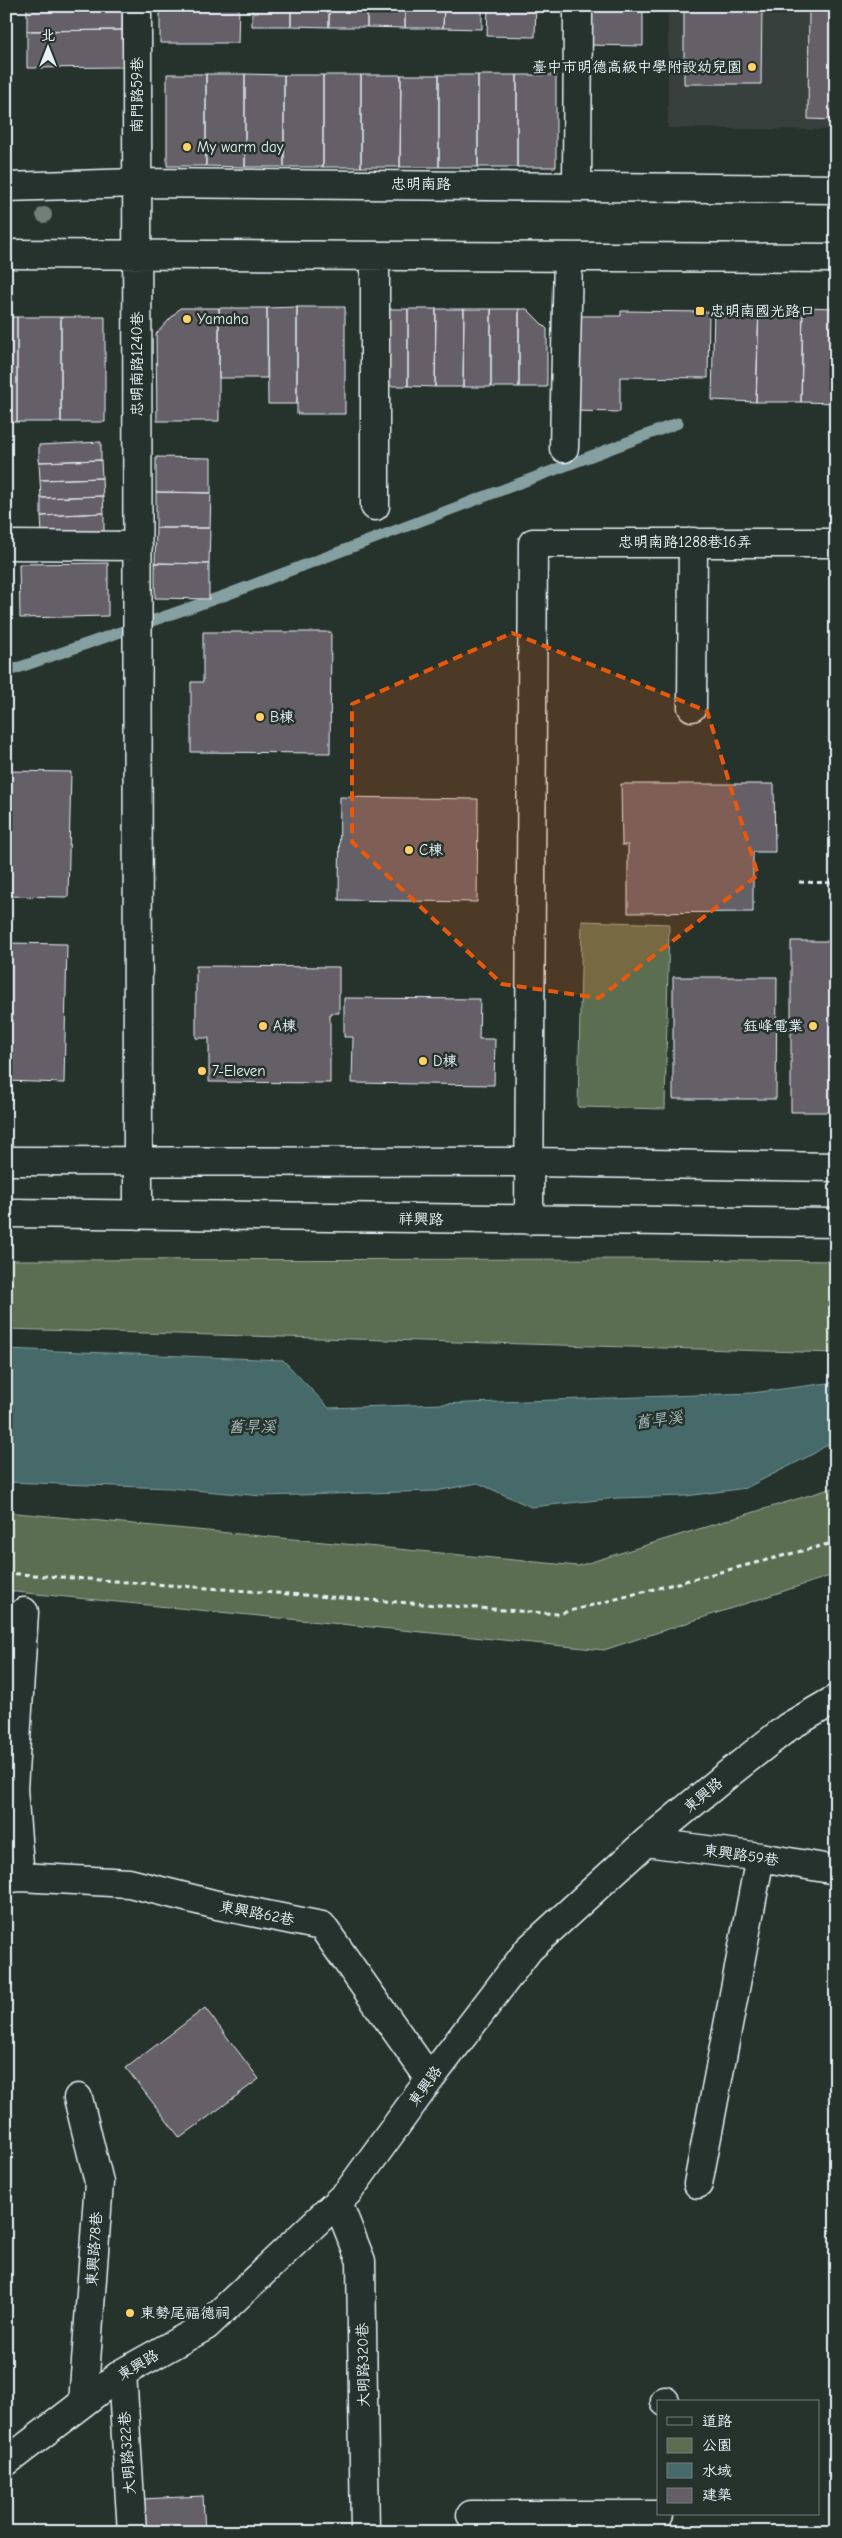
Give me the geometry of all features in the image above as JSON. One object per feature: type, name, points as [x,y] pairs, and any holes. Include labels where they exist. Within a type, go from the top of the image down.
[{"type":"street","name":"南門路59巷","points":[[137,6],[137,183]]},
{"type":"street","points":[[577,185],[578,6]]},
{"type":"street","name":"忠明南路","points":[[6,187],[137,183],[577,185],[836,189]]},
{"type":"street","name":"忠明南路1240巷","points":[[137,183],[138,1216]]},
{"type":"street","points":[[6,254],[836,258]]},
{"type":"street","points":[[374,256],[375,506]]},
{"type":"street","points":[[564,448],[568,257]]},
{"type":"street","name":"忠明南路1288巷16弄","points":[[530,1162],[533,542],[836,543]]},
{"type":"street","points":[[692,708],[693,542]]},
{"type":"street","points":[[6,545],[138,546]]},
{"type":"street","points":[[6,1161],[138,1163],[530,1162],[836,1167]]},
{"type":"street","points":[[529,1220],[530,1162]]},
{"type":"street","name":"祥興路","points":[[6,1213],[836,1223]]},
{"type":"street","points":[[13,1878],[13,1789],[24,1612]]},
{"type":"street","name":"東興路","points":[[6,2462],[122,2373],[206,2326],[338,2203],[529,1948],[646,1842],[788,1727],[836,1699]]},
{"type":"street","name":"東興路59巷","points":[[646,1842],[760,1857],[836,1870]]},
{"type":"street","points":[[698,2184],[760,1857]]},
{"type":"street","name":"東興路62巷","points":[[13,1878],[129,1883],[217,1905],[322,1926],[430,2079]]},
{"type":"street","name":"東興路78巷","points":[[78,2098],[99,2182],[83,2403]]},
{"type":"street","name":"大明路320巷","points":[[338,2203],[361,2261],[366,2532]]},
{"type":"street","name":"大明路322巷","points":[[122,2373],[132,2532]]},
{"type":"street","points":[[471,2515],[659,2520]]},
{"type":"path","points":[[799,882],[836,882]]},
{"type":"path","points":[[6,1573],[558,1614],[836,1542]]},
{"type":"highlighted area","points":[[512,633],[707,711],[758,875],[599,998],[502,984],[352,842],[352,704]]},
{"type":"shaded area","name":"臺中市明德高級中學附設幼兒園","points":[[668,6],[836,6],[836,130],[668,128]]},
{"type":"green space","points":[[582,921],[669,924],[665,1109],[578,1107]]},
{"type":"green space","points":[[667,1259],[836,1261],[836,1353],[6,1329],[6,1260]]},
{"type":"green space","points":[[836,1487],[836,1574],[604,1650],[6,1591],[6,1512],[578,1566]]},
{"type":"water","name":"舊旱溪","points":[[6,1349],[283,1360],[329,1408],[752,1393],[836,1382],[836,1439],[813,1454],[746,1488],[686,1496],[617,1498],[531,1507],[478,1483],[436,1491],[262,1496],[170,1488],[6,1482]]},
{"type":"building","points":[[27,6],[122,6],[122,30],[27,31]]},
{"type":"building","points":[[160,6],[239,6],[238,43],[160,43]]},
{"type":"building","points":[[252,6],[291,6],[291,26],[252,26]]},
{"type":"building","points":[[291,6],[329,6],[329,27],[291,26]]},
{"type":"building","points":[[329,6],[367,6],[367,27],[329,27]]},
{"type":"building","points":[[367,6],[405,6],[405,28],[367,27]]},
{"type":"building","points":[[405,6],[444,6],[443,28],[405,28]]},
{"type":"building","points":[[444,6],[482,6],[482,29],[443,28]]},
{"type":"building","points":[[488,6],[536,6],[535,37],[487,36]]},
{"type":"building","points":[[585,6],[643,6],[643,10],[585,10]]},
{"type":"building","points":[[684,6],[762,6],[761,84],[684,84]]},
{"type":"building","points":[[809,6],[836,6],[836,120],[808,119]]},
{"type":"building","points":[[585,10],[643,10],[643,46],[585,45]]},
{"type":"building","points":[[122,30],[123,67],[27,68],[27,31]]},
{"type":"building","points":[[6,53],[8,53],[8,156],[6,156]]},
{"type":"building","points":[[167,74],[206,74],[206,166],[167,166]]},
{"type":"building","points":[[206,74],[245,74],[245,167],[206,166]]},
{"type":"building","points":[[245,74],[284,75],[284,167],[245,167]]},
{"type":"building","points":[[284,75],[323,75],[323,167],[284,167]]},
{"type":"building","points":[[323,75],[361,75],[361,167],[323,167]]},
{"type":"building","points":[[361,75],[401,75],[400,167],[361,167]]},
{"type":"building","points":[[401,75],[439,75],[439,167],[400,167]]},
{"type":"building","points":[[439,75],[478,75],[478,167],[439,167]]},
{"type":"building","points":[[478,75],[517,75],[517,167],[478,167]]},
{"type":"building","points":[[517,75],[556,75],[556,167],[517,167]]},
{"type":"building","points":[[714,305],[759,306],[756,402],[712,400]]},
{"type":"building","points":[[759,306],[803,307],[801,402],[756,402]]},
{"type":"building","points":[[297,307],[297,404],[268,404],[267,308]]},
{"type":"building","points":[[297,307],[345,307],[345,414],[297,414]]},
{"type":"building","points":[[803,307],[836,308],[836,403],[801,402]]},
{"type":"building","points":[[180,308],[219,308],[219,421],[157,421],[156,334]]},
{"type":"building","points":[[219,308],[267,308],[267,378],[219,378]]},
{"type":"building","points":[[380,309],[408,309],[408,386],[380,386]]},
{"type":"building","points":[[408,309],[436,309],[435,387],[408,386]]},
{"type":"building","points":[[436,309],[464,309],[463,387],[435,387]]},
{"type":"building","points":[[464,309],[491,309],[491,387],[463,387]]},
{"type":"building","points":[[491,309],[519,309],[519,387],[491,387]]},
{"type":"building","points":[[519,309],[527,309],[547,329],[547,387],[519,387]]},
{"type":"building","points":[[621,311],[709,312],[708,378],[620,377],[620,412],[573,411],[574,316],[621,316]]},
{"type":"building","points":[[6,317],[17,317],[17,422],[6,422]]},
{"type":"building","points":[[17,317],[61,317],[61,422],[17,422]]},
{"type":"building","points":[[61,317],[105,317],[105,422],[61,422]]},
{"type":"building","points":[[101,442],[101,460],[39,462],[39,445]]},
{"type":"building","points":[[156,457],[211,458],[211,493],[156,492]]},
{"type":"building","points":[[101,460],[102,478],[40,480],[39,462]]},
{"type":"building","points":[[102,478],[103,496],[41,498],[40,480]]},
{"type":"building","points":[[156,492],[211,493],[210,528],[156,528]]},
{"type":"building","points":[[103,496],[104,513],[41,516],[41,498]]},
{"type":"building","points":[[104,513],[104,531],[42,534],[41,516]]},
{"type":"building","points":[[156,528],[210,528],[209,564],[155,563]]},
{"type":"building","points":[[108,563],[108,616],[20,618],[19,564]]},
{"type":"building","points":[[155,563],[209,564],[209,599],[155,598]]},
{"type":"building","name":"B棟","points":[[203,632],[331,632],[330,753],[191,752],[191,682],[203,682]]},
{"type":"building","points":[[6,771],[71,772],[68,897],[6,896]]},
{"type":"building","points":[[621,784],[774,784],[775,852],[753,852],[753,912],[628,913],[628,845],[622,845]]},
{"type":"building","name":"C棟","points":[[340,797],[478,799],[477,902],[339,900]]},
{"type":"building","name":"鈺峰電業","points":[[791,941],[836,941],[836,1112],[791,1112]]},
{"type":"building","points":[[6,943],[67,944],[64,1083],[6,1081]]},
{"type":"building","name":"A棟","points":[[196,966],[339,967],[339,1013],[330,1013],[330,1083],[209,1082],[209,1038],[196,1038]]},
{"type":"building","points":[[673,977],[777,977],[776,1099],[673,1099]]},
{"type":"building","name":"D棟","points":[[344,998],[480,999],[479,1039],[495,1039],[494,1085],[352,1083],[353,1037],[344,1037]]},
{"type":"building","points":[[205,2008],[259,2079],[180,2138],[126,2068]]},
{"type":"building","points":[[203,2496],[205,2532],[142,2532],[141,2499]]},
{"type":"waterway","points":[[6,672],[226,595],[678,423]]},
{"type":"place","name":"臺中市明德高級中學附設幼兒園","points":[[752,67]]},
{"type":"place","name":"My warm day","points":[[187,147]]},
{"type":"place","name":"忠明南國光路口","points":[[700,311]]},
{"type":"place","name":"Yamaha","points":[[187,319]]},
{"type":"place","name":"B棟","points":[[260,717]]},
{"type":"place","name":"C棟","points":[[409,850]]},
{"type":"place","name":"A棟","points":[[263,1026]]},
{"type":"place","name":"鈺峰電業","points":[[813,1026]]},
{"type":"place","name":"D棟","points":[[423,1061]]},
{"type":"place","name":"7-Eleven","points":[[202,1071]]},
{"type":"place","name":"東勢尾福德祠","points":[[130,2313]]}]
